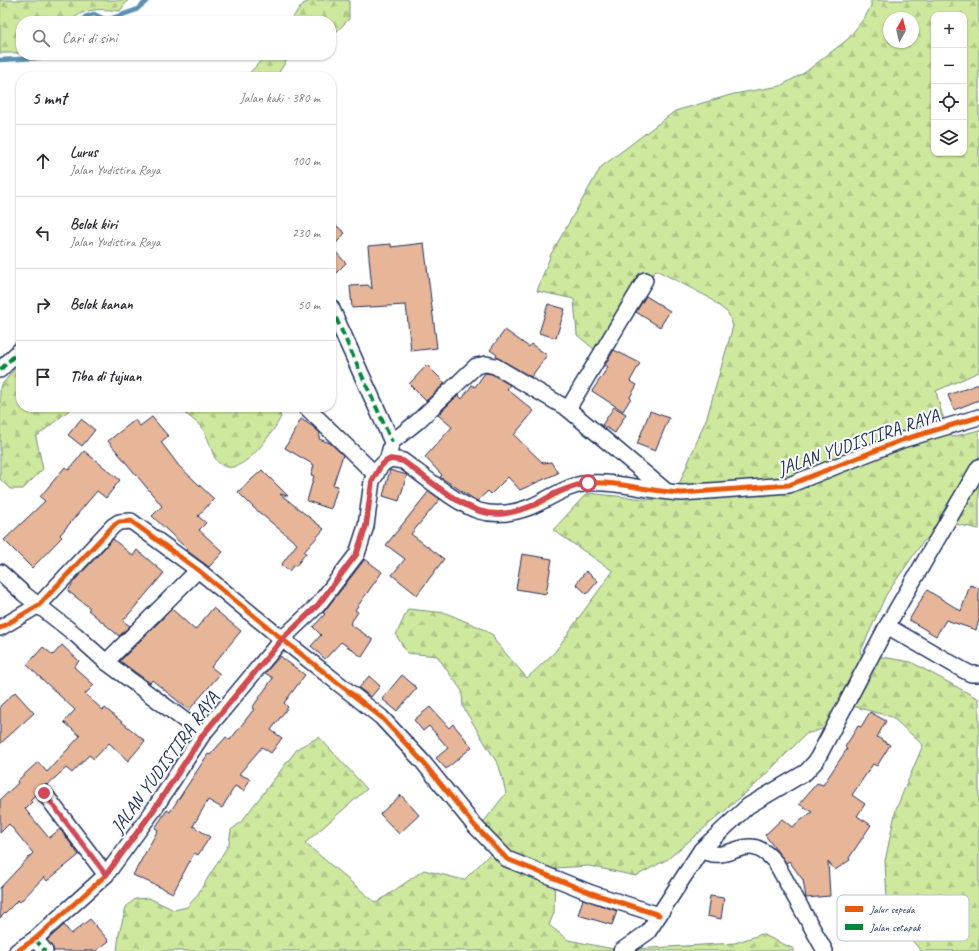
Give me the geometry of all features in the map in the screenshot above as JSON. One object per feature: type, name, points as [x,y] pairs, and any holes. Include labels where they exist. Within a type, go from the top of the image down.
[{"type":"street","points":[[568,409],[645,280]]},
{"type":"street","points":[[336,318],[392,442]]},
{"type":"street","points":[[0,370],[16,354]]},
{"type":"street","points":[[387,461],[392,442],[417,422],[476,366],[480,364],[495,366],[568,409],[668,492]]},
{"type":"street","points":[[311,412],[376,475]]},
{"type":"street","name":"JALAN YUDISTIRA RAYA","points":[[17,951],[34,939],[106,875],[155,808],[204,734],[282,640],[318,605],[356,554],[366,526],[369,495],[380,467],[387,461],[397,459],[403,461],[459,500],[478,511],[501,514],[530,507],[555,493],[588,483],[633,485],[668,492],[736,490],[789,485],[902,440],[979,417]]},
{"type":"street","points":[[621,951],[648,932],[701,850],[748,806],[806,772],[816,761],[887,626],[979,467]]},
{"type":"street","points":[[0,628],[39,605],[113,526],[125,520],[134,523],[198,570],[282,640],[381,717],[422,761],[475,826],[507,859],[591,894],[659,915]]},
{"type":"street","points":[[106,662],[198,570]]},
{"type":"street","points":[[0,572],[24,594],[106,662],[204,734]]},
{"type":"street","points":[[887,626],[963,670],[971,674],[979,674]]},
{"type":"street","points":[[44,793],[106,875]]},
{"type":"street","points":[[701,850],[708,854],[719,855],[748,847],[760,848],[767,852],[776,863],[825,951]]},
{"type":"street","points":[[34,939],[45,951]]},
{"type":"green space","points":[[0,0],[128,0],[120,11],[94,10],[76,16],[16,16],[16,53],[0,53]]},
{"type":"green space","points":[[312,0],[349,0],[349,19],[336,32],[336,16],[294,16],[303,4]]},
{"type":"green space","points":[[871,0],[979,0],[979,372],[936,391],[942,414],[952,437],[979,430],[979,529],[946,522],[922,543],[886,595],[860,653],[911,662],[979,699],[979,951],[921,951],[912,941],[969,941],[969,895],[887,895],[885,861],[896,809],[923,745],[892,717],[838,702],[826,728],[806,734],[755,785],[668,859],[636,876],[589,866],[555,868],[554,913],[549,925],[568,940],[618,950],[735,943],[762,934],[794,949],[795,951],[117,951],[119,934],[126,907],[135,899],[149,898],[174,910],[187,907],[196,897],[229,844],[231,830],[241,822],[298,748],[319,737],[367,789],[305,843],[376,903],[424,870],[464,880],[501,843],[482,824],[506,793],[499,766],[463,707],[462,691],[437,656],[407,653],[396,635],[408,609],[446,613],[481,628],[493,635],[495,641],[527,678],[555,652],[613,571],[553,530],[587,493],[655,500],[680,482],[707,417],[733,326],[728,313],[708,297],[656,270],[595,350],[577,335],[574,299],[537,291],[551,254],[601,167],[675,111],[734,94],[780,86],[804,73],[848,39],[865,17],[871,6]]},
{"type":"green space","points":[[261,60],[287,60],[279,72],[251,72]]},
{"type":"green space","points":[[16,367],[16,412],[67,412],[36,437],[43,469],[23,489],[10,489],[0,479],[0,387]]},
{"type":"green space","points":[[182,412],[279,412],[281,417],[270,435],[252,456],[242,463],[232,467],[223,466],[215,458],[203,430],[193,419]]},
{"type":"building","points":[[336,225],[345,233],[336,243]]},
{"type":"building","points":[[424,243],[437,348],[411,351],[406,305],[352,308],[350,286],[368,285],[372,289],[368,246],[391,244],[391,247]]},
{"type":"building","points":[[336,252],[346,263],[336,273]]},
{"type":"building","points":[[646,296],[670,311],[660,327],[636,312]]},
{"type":"building","points":[[548,304],[565,309],[556,338],[539,333]]},
{"type":"building","points":[[505,330],[529,347],[531,344],[547,355],[531,377],[496,357],[497,355],[490,350]]},
{"type":"building","points":[[614,350],[640,363],[630,381],[637,385],[623,411],[592,391],[608,367],[605,365]]},
{"type":"building","points":[[427,365],[445,383],[426,401],[409,384]]},
{"type":"building","points":[[485,373],[492,374],[510,385],[507,389],[534,411],[514,435],[543,463],[551,462],[558,473],[520,490],[508,477],[491,494],[488,491],[477,501],[440,477],[442,475],[425,457],[452,427],[438,415],[458,395],[462,399],[472,385],[475,387]]},
{"type":"building","points":[[979,384],[979,400],[954,410],[948,395]]},
{"type":"building","points":[[614,407],[626,414],[615,433],[602,425]]},
{"type":"building","points":[[650,411],[669,418],[655,451],[637,444]]},
{"type":"building","points":[[152,417],[168,436],[161,442],[179,466],[214,499],[198,516],[206,523],[199,530],[223,552],[209,567],[186,550],[187,549],[152,516],[162,506],[108,441],[135,420],[140,426]]},
{"type":"building","points":[[81,419],[95,430],[82,446],[68,435]]},
{"type":"building","points":[[301,419],[320,433],[319,439],[330,443],[343,455],[333,485],[338,486],[331,509],[307,501],[314,476],[311,475],[314,465],[285,448]]},
{"type":"building","points":[[84,451],[120,480],[106,498],[97,491],[60,535],[62,537],[32,568],[4,540],[45,501],[40,497],[65,467],[69,470]]},
{"type":"building","points":[[262,470],[288,496],[280,494],[324,529],[304,552],[306,553],[296,566],[294,565],[289,571],[281,565],[297,544],[254,508],[238,492]]},
{"type":"building","points":[[390,470],[407,475],[399,501],[383,496]]},
{"type":"building","points":[[429,491],[440,499],[411,534],[444,559],[417,595],[392,575],[405,559],[386,545]]},
{"type":"building","points":[[113,539],[133,556],[137,550],[164,573],[123,621],[130,626],[119,636],[88,610],[90,608],[68,591],[74,581]]},
{"type":"building","points":[[522,554],[552,559],[546,594],[516,589]]},
{"type":"building","points":[[365,559],[382,572],[355,610],[358,612],[350,624],[373,640],[362,657],[341,642],[325,659],[311,646],[321,635],[313,627],[325,614],[323,613]]},
{"type":"building","points":[[586,571],[598,581],[587,594],[576,584]]},
{"type":"building","points":[[970,585],[979,588],[979,620],[976,630],[946,620],[936,636],[909,620],[927,590],[961,611]]},
{"type":"building","points":[[213,608],[241,631],[211,667],[220,674],[189,710],[152,680],[150,683],[120,661],[172,609],[195,630]]},
{"type":"building","points":[[62,645],[79,661],[74,667],[94,685],[85,694],[103,710],[105,708],[145,741],[128,761],[109,743],[94,759],[89,755],[72,773],[66,768],[47,785],[38,786],[35,795],[30,800],[32,802],[25,809],[49,838],[60,829],[79,855],[47,881],[44,877],[20,902],[18,900],[0,918],[0,888],[33,853],[9,824],[0,833],[0,800],[18,783],[17,781],[38,762],[47,772],[80,736],[64,722],[75,710],[27,665],[43,647],[53,655]]},
{"type":"building","points":[[280,656],[305,675],[284,703],[288,707],[271,730],[282,738],[271,753],[262,747],[239,774],[250,779],[244,791],[235,786],[222,808],[208,800],[193,826],[210,837],[198,855],[194,853],[173,893],[133,875],[158,830],[155,828],[167,810],[170,812],[208,754],[210,755],[226,737],[230,740],[254,709],[252,708],[273,678],[265,673]]},
{"type":"building","points":[[402,675],[417,688],[397,711],[382,699]]},
{"type":"building","points":[[369,676],[380,686],[371,697],[359,688]]},
{"type":"building","points":[[15,692],[34,713],[0,744],[0,706]]},
{"type":"building","points":[[430,707],[449,728],[453,724],[472,747],[446,769],[436,758],[448,748],[429,726],[423,731],[414,720]]},
{"type":"building","points":[[870,712],[886,721],[877,737],[890,745],[877,766],[873,764],[852,795],[865,804],[857,816],[871,825],[849,858],[850,860],[835,870],[828,862],[830,896],[806,898],[803,880],[789,861],[786,863],[765,835],[782,819],[792,827],[812,812],[799,804],[817,783],[823,785],[847,749],[845,747],[858,726],[861,727]]},
{"type":"building","points":[[401,795],[419,815],[399,834],[380,814]]},
{"type":"building","points":[[710,896],[724,898],[721,919],[707,916]]},
{"type":"building","points":[[583,899],[617,911],[612,925],[578,915]]},
{"type":"building","points":[[90,919],[109,941],[96,951],[54,951],[47,940],[64,925],[71,934]]},
{"type":"waterway","points":[[119,16],[136,10],[148,0]]},
{"type":"waterway","points":[[88,16],[94,14],[98,16]]},
{"type":"waterway","points":[[0,60],[16,59]]},
{"type":"marked path","points":[[336,318],[392,442]]},
{"type":"marked path","points":[[0,370],[16,354]]},
{"type":"marked path","points":[[35,939],[45,951]]},
{"type":"cycle path","points":[[17,951],[35,939],[106,875],[155,808],[203,734],[282,639],[318,605],[357,554],[366,526],[372,481],[380,467],[385,462],[391,459],[403,461],[451,496],[479,511],[485,513],[505,513],[530,507],[565,489],[589,483],[624,485],[682,493],[789,485],[902,440],[979,417]]},
{"type":"cycle path","points":[[0,628],[39,605],[113,526],[119,522],[131,521],[198,570],[381,717],[422,761],[475,826],[507,859],[591,893],[659,915]]},
{"type":"route","points":[[44,793],[106,875],[155,808],[204,734],[282,640],[318,605],[356,554],[366,526],[372,481],[380,467],[390,459],[403,461],[459,500],[478,511],[490,513],[501,514],[530,507],[555,493],[588,483]]}]
